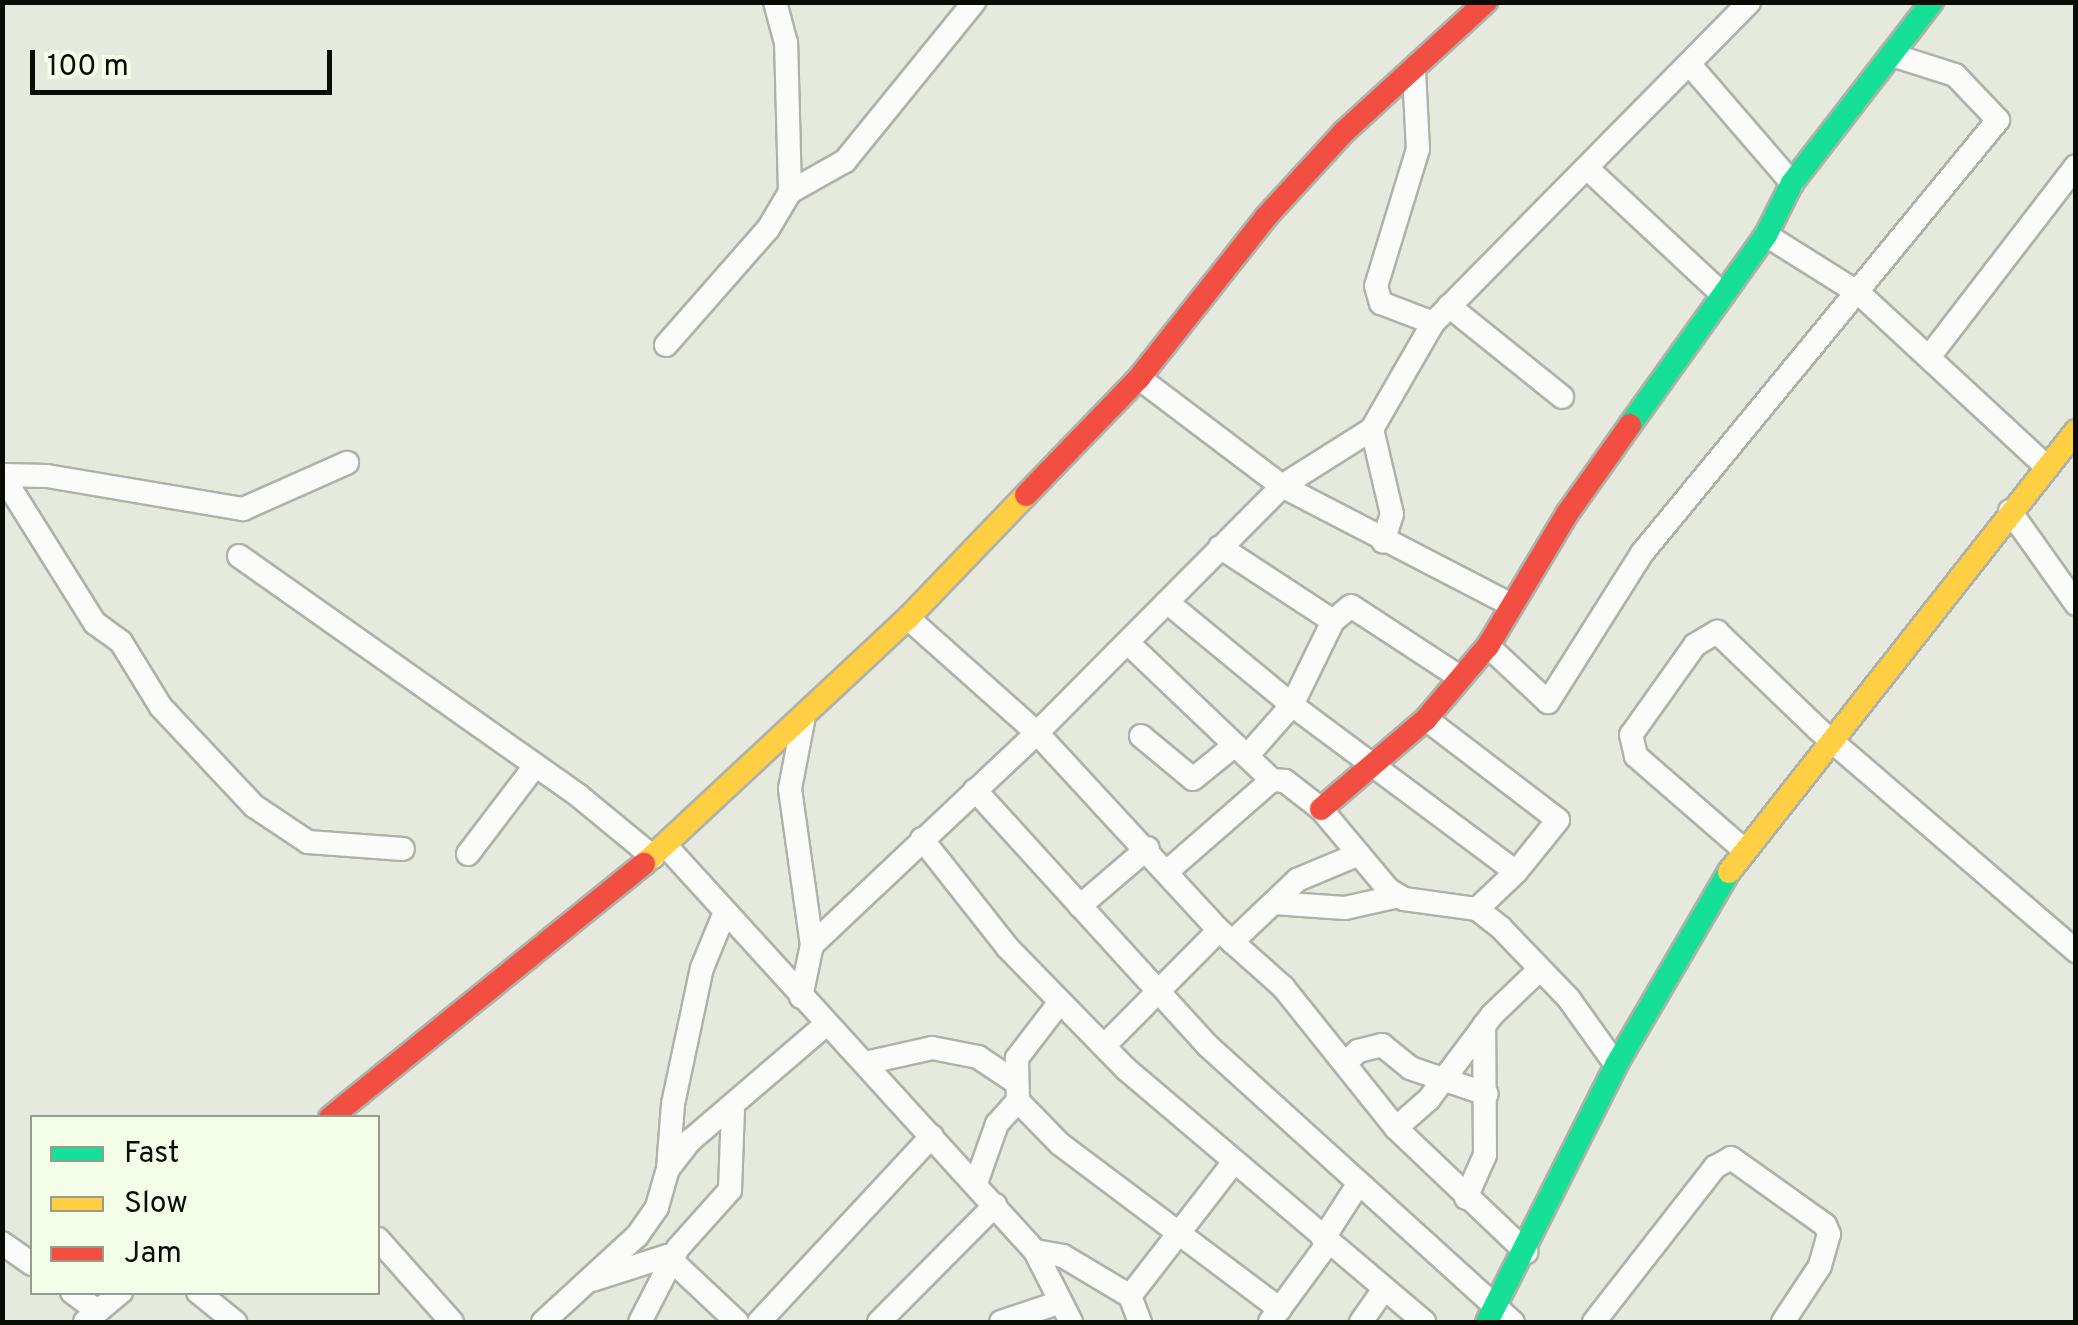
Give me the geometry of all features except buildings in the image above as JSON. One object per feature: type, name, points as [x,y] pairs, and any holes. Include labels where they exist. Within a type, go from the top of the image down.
[{"type":"street","points":[[775,2],[786,42],[790,192]]},
{"type":"street","points":[[666,345],[768,229],[790,192],[845,161],[974,2]]},
{"type":"street","points":[[334,1115],[660,852],[908,618],[1139,378],[1266,217],[1344,132],[1486,2]]},
{"type":"street","points":[[812,944],[1037,733],[1282,486],[1372,429],[1441,315],[1691,66],[1749,2]]},
{"type":"street","points":[[1321,809],[1426,718],[1488,646],[1567,514],[1766,235],[1792,183],[1932,2]]},
{"type":"street","points":[[1488,646],[1548,702],[1643,552],[1860,294],[1998,120],[1954,74],[1892,55]]},
{"type":"street","points":[[1691,66],[1792,183]]},
{"type":"street","points":[[1414,71],[1418,149],[1376,286],[1381,303],[1441,315],[1562,397]]},
{"type":"street","points":[[1929,358],[2076,166]]},
{"type":"street","points":[[1588,168],[1723,295]]},
{"type":"street","points":[[1766,235],[1860,294],[2046,466]]},
{"type":"street","points":[[1139,378],[1282,486],[1383,542],[1512,604]]},
{"type":"street","points":[[1372,429],[1392,514],[1383,542]]},
{"type":"street","points":[[975,790],[1158,992],[1357,1186],[1499,1317],[1616,1065],[1743,850],[2076,432]]},
{"type":"street","points":[[3,475],[47,476],[243,508],[347,463]]},
{"type":"street","points":[[3,475],[95,623],[121,642],[161,707],[254,806],[308,842],[403,849]]},
{"type":"street","points":[[2010,511],[2076,604]]},
{"type":"street","points":[[1220,547],[1334,621]]},
{"type":"street","points":[[239,556],[660,852],[725,912],[825,1025],[976,1182],[1035,1252],[1065,1313],[1002,1322]]},
{"type":"street","points":[[1167,602],[1292,704],[1376,762],[1516,872]]},
{"type":"street","points":[[1140,736],[1192,779],[1241,751],[1292,704],[1334,621],[1351,606],[1461,678]]},
{"type":"street","points":[[908,618],[1037,733],[1170,870],[1226,936],[1283,987],[1396,1128],[1526,1252]]},
{"type":"street","points":[[1743,850],[1636,756],[1631,734],[1695,645],[1718,632],[1831,738],[2076,951]]},
{"type":"street","points":[[1128,643],[1272,780],[1285,781],[1321,809],[1399,896]]},
{"type":"street","points":[[801,996],[812,944],[790,789],[804,716]]},
{"type":"street","points":[[1426,718],[1558,820],[1516,872],[1477,909]]},
{"type":"street","points":[[468,854],[535,766]]},
{"type":"street","points":[[1170,870],[1272,780]]},
{"type":"street","points":[[922,839],[1008,948],[1104,1046],[1233,1163],[1424,1322]]},
{"type":"street","points":[[1080,906],[1148,848]]},
{"type":"street","points":[[1104,1046],[1158,992],[1226,936],[1274,903],[1297,880],[1360,854]]},
{"type":"street","points":[[1274,903],[1345,908],[1399,896],[1477,909],[1569,998],[1616,1065]]},
{"type":"street","points":[[543,1322],[637,1236],[657,1206],[668,1169],[674,1104],[702,968],[725,912]]},
{"type":"street","points":[[1396,1128],[1441,1081],[1484,1025],[1538,972]]},
{"type":"street","points":[[976,1182],[997,1124],[1016,1091],[1017,1058],[1060,1002]]},
{"type":"street","points":[[668,1169],[691,1140],[733,1108],[825,1025]]},
{"type":"street","points":[[1466,1198],[1486,1155],[1484,1025]]},
{"type":"street","points":[[1345,1064],[1358,1051],[1382,1045],[1441,1081],[1487,1094]]},
{"type":"street","points":[[865,1063],[932,1048],[978,1058],[1016,1091],[1060,1144],[1178,1233],[1275,1316],[1326,1241],[1357,1186]]},
{"type":"street","points":[[640,1322],[673,1258],[730,1190],[733,1108]]},
{"type":"street","points":[[760,1322],[932,1136]]},
{"type":"street","points":[[1594,1322],[1715,1166],[1732,1158],[1825,1224],[1829,1234],[1820,1266],[1783,1322]]},
{"type":"street","points":[[1130,1296],[1233,1163]]},
{"type":"street","points":[[880,1322],[995,1205]]},
{"type":"street","points":[[380,1241],[452,1322]]},
{"type":"street","points":[[2,1243],[30,1263]]},
{"type":"street","points":[[1035,1252],[1063,1256],[1130,1296],[1140,1322]]},
{"type":"street","points":[[588,1281],[673,1258]]},
{"type":"street","points":[[673,1258],[736,1322]]},
{"type":"street","points":[[1361,1322],[1384,1289]]},
{"type":"street","points":[[74,1295],[91,1317],[117,1295]]},
{"type":"street","points":[[202,1295],[235,1322]]},
{"type":"traffic: fast","points":[[1630,425],[1766,235],[1792,183],[1932,2]]},
{"type":"traffic: fast","points":[[1487,1322],[1616,1065],[1729,872]]},
{"type":"traffic: slow","points":[[1729,872],[2076,431]]},
{"type":"traffic: slow","points":[[644,864],[908,618],[1026,495]]},
{"type":"traffic: jam","points":[[1026,495],[1139,378],[1266,217],[1344,132],[1486,2]]},
{"type":"traffic: jam","points":[[1321,809],[1426,719],[1488,646],[1567,514],[1630,425]]},
{"type":"traffic: jam","points":[[334,1115],[644,864]]}]
